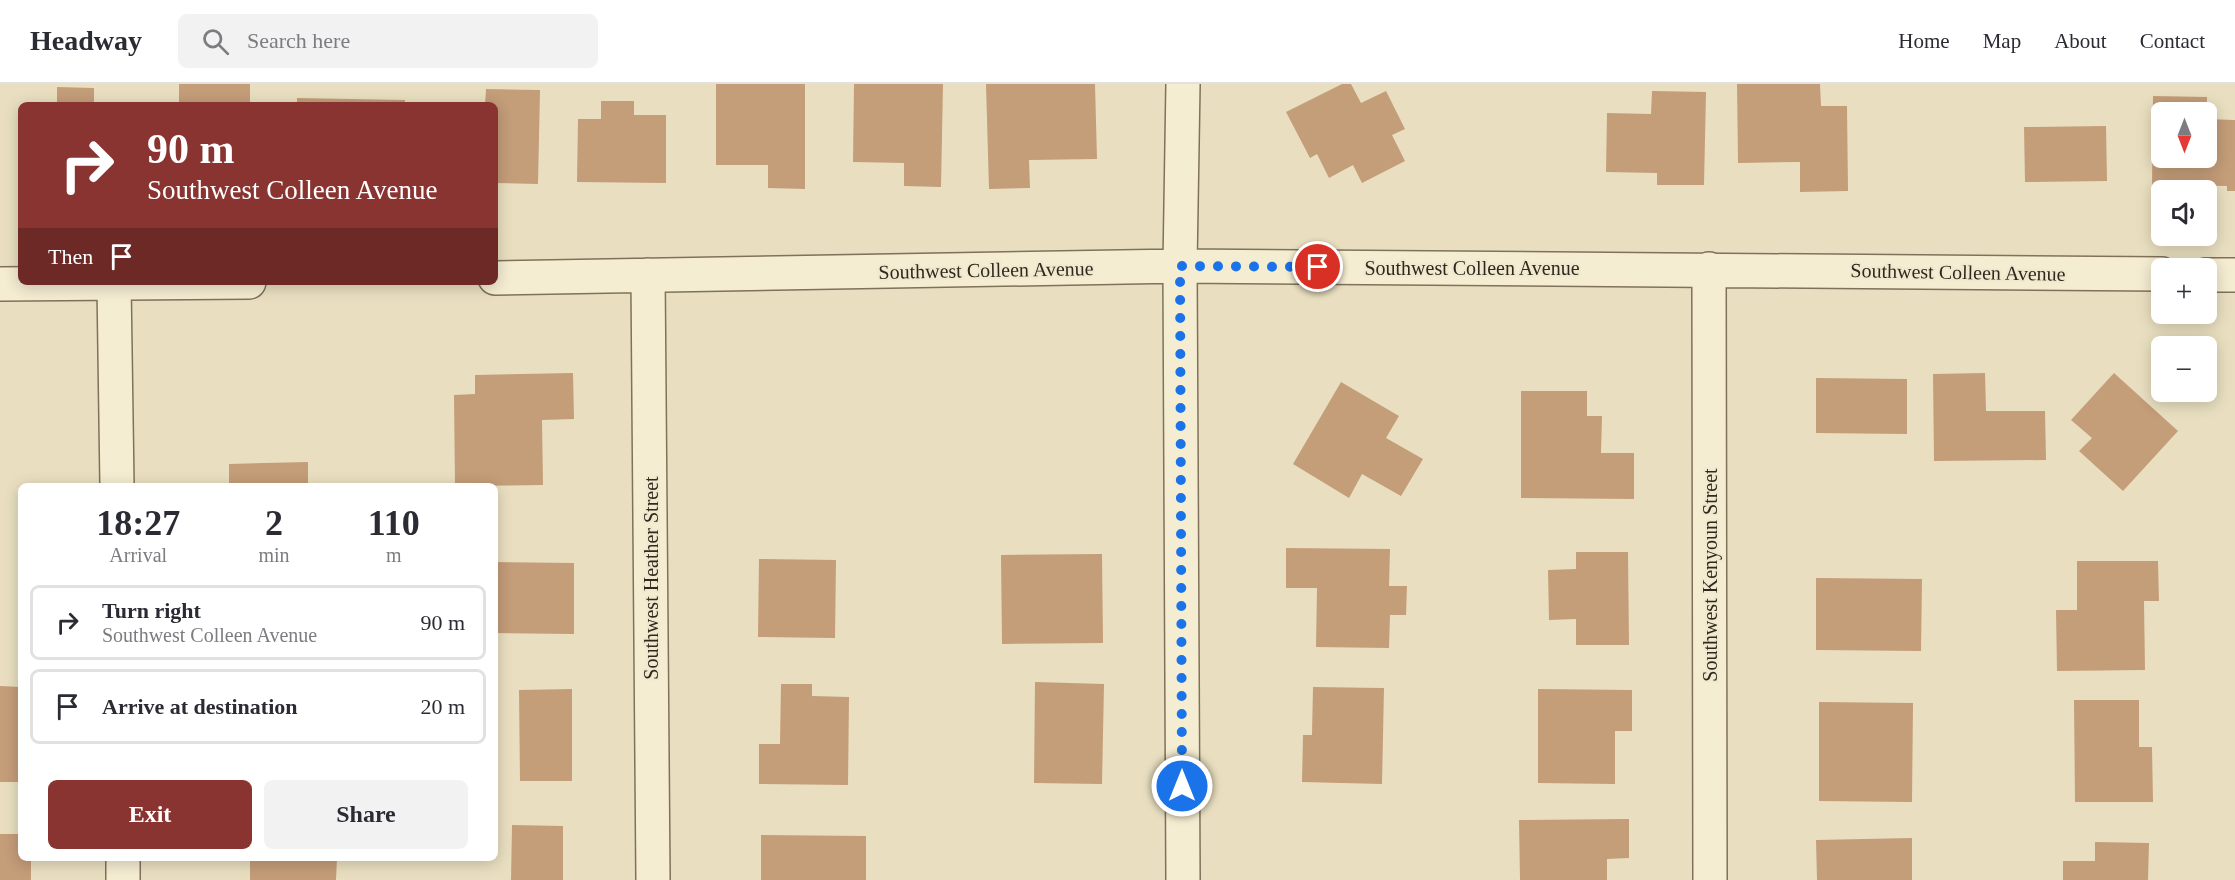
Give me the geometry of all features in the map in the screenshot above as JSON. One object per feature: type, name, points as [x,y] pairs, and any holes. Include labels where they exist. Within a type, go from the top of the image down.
[{"type":"street","points":[[1183,84],[1180,266],[1183,880]]},
{"type":"street","name":"Southwest Colleen Avenue","points":[[498,278],[1180,266],[2151,274]]},
{"type":"street","name":"Southwest Kenyoun Street","points":[[1709,269],[1710,880]]},
{"type":"street","name":"Southwest Heather Street","points":[[648,275],[653,880]]},
{"type":"street","points":[[2217,275],[2235,275]]},
{"type":"street","points":[[0,284],[18,284]]},
{"type":"street","points":[[114,285],[117,483]]},
{"type":"street","points":[[123,861],[123,880]]},
{"type":"building","points":[[179,84],[250,84],[250,102],[179,102]]},
{"type":"building","points":[[716,84],[805,84],[805,189],[768,188],[768,165],[716,165]]},
{"type":"building","points":[[854,84],[943,84],[941,187],[904,186],[904,163],[853,162]]},
{"type":"building","points":[[986,84],[1095,84],[1097,159],[1029,160],[1030,188],[989,189]]},
{"type":"building","points":[[1342,84],[1351,84],[1361,103],[1386,91],[1405,129],[1392,135],[1405,161],[1362,183],[1353,165],[1329,178],[1317,154],[1310,158],[1286,112]]},
{"type":"building","points":[[1737,84],[1820,84],[1821,106],[1847,106],[1848,191],[1800,192],[1800,162],[1738,163]]},
{"type":"building","points":[[57,87],[94,88],[94,102],[57,102]]},
{"type":"building","points":[[486,89],[540,90],[538,184],[498,183],[498,102],[485,102]]},
{"type":"building","points":[[1652,91],[1706,92],[1704,185],[1657,185],[1657,173],[1606,172],[1607,113],[1651,114]]},
{"type":"building","points":[[2153,96],[2207,97],[2207,102],[2153,102]]},
{"type":"building","points":[[297,98],[405,100],[405,102],[297,102]]},
{"type":"building","points":[[601,101],[634,101],[634,115],[666,115],[666,183],[577,182],[578,119],[601,119]]},
{"type":"building","points":[[2217,119],[2235,120],[2235,191],[2227,191],[2227,186],[2217,186],[2217,180],[2152,180],[2152,168],[2217,168]]},
{"type":"building","points":[[2106,126],[2107,181],[2025,182],[2024,127]]},
{"type":"building","points":[[573,373],[574,419],[542,420],[543,485],[455,483],[454,395],[475,394],[475,375]]},
{"type":"building","points":[[1985,373],[1986,411],[2045,411],[2046,460],[1934,461],[1933,374]]},
{"type":"building","points":[[2114,373],[2178,431],[2123,491],[2079,451],[2092,438],[2071,420]]},
{"type":"building","points":[[1816,378],[1907,379],[1907,434],[1816,433]]},
{"type":"building","points":[[1341,382],[1399,416],[1386,438],[1423,459],[1401,496],[1362,474],[1349,498],[1293,464]]},
{"type":"building","points":[[1521,391],[1587,391],[1587,416],[1602,416],[1601,453],[1634,453],[1634,499],[1521,498]]},
{"type":"building","points":[[308,462],[308,483],[229,483],[229,464]]},
{"type":"building","points":[[1286,548],[1390,549],[1389,586],[1407,586],[1406,615],[1390,615],[1389,648],[1316,647],[1317,588],[1286,588]]},
{"type":"building","points":[[1576,552],[1628,552],[1629,645],[1576,645],[1576,619],[1549,620],[1548,570],[1576,569]]},
{"type":"building","points":[[1102,554],[1103,643],[1002,644],[1001,555]]},
{"type":"building","points":[[759,559],[836,560],[835,638],[758,637]]},
{"type":"building","points":[[2077,561],[2158,561],[2159,601],[2144,601],[2145,670],[2057,671],[2056,610],[2077,610]]},
{"type":"building","points":[[498,562],[574,563],[574,634],[498,633]]},
{"type":"building","points":[[1816,578],[1922,579],[1921,651],[1816,650]]},
{"type":"building","points":[[1035,682],[1104,684],[1102,784],[1034,783]]},
{"type":"building","points":[[781,684],[812,684],[812,696],[849,697],[848,785],[759,784],[759,744],[780,744]]},
{"type":"building","points":[[0,686],[18,687],[18,782],[0,782]]},
{"type":"building","points":[[1313,687],[1384,688],[1382,784],[1302,782],[1303,735],[1312,735]]},
{"type":"building","points":[[572,689],[572,781],[520,781],[519,690]]},
{"type":"building","points":[[1538,689],[1632,690],[1632,731],[1615,731],[1615,784],[1538,783]]},
{"type":"building","points":[[2074,700],[2139,700],[2139,747],[2152,747],[2153,802],[2075,802]]},
{"type":"building","points":[[1819,702],[1913,703],[1912,802],[1819,801]]},
{"type":"building","points":[[1629,819],[1629,858],[1607,859],[1607,880],[1520,880],[1519,820]]},
{"type":"building","points":[[512,825],[563,826],[563,880],[511,880]]},
{"type":"building","points":[[0,834],[18,834],[18,861],[31,861],[31,880],[0,880]]},
{"type":"building","points":[[761,835],[866,836],[866,880],[761,880]]},
{"type":"building","points":[[1912,838],[1912,880],[1817,880],[1816,840]]},
{"type":"building","points":[[2095,842],[2149,843],[2148,880],[2063,880],[2063,861],[2095,861]]},
{"type":"building","points":[[250,861],[337,861],[336,880],[250,880]]},
{"type":"route","points":[[1182,786],[1180,266],[1318,267]]}]
